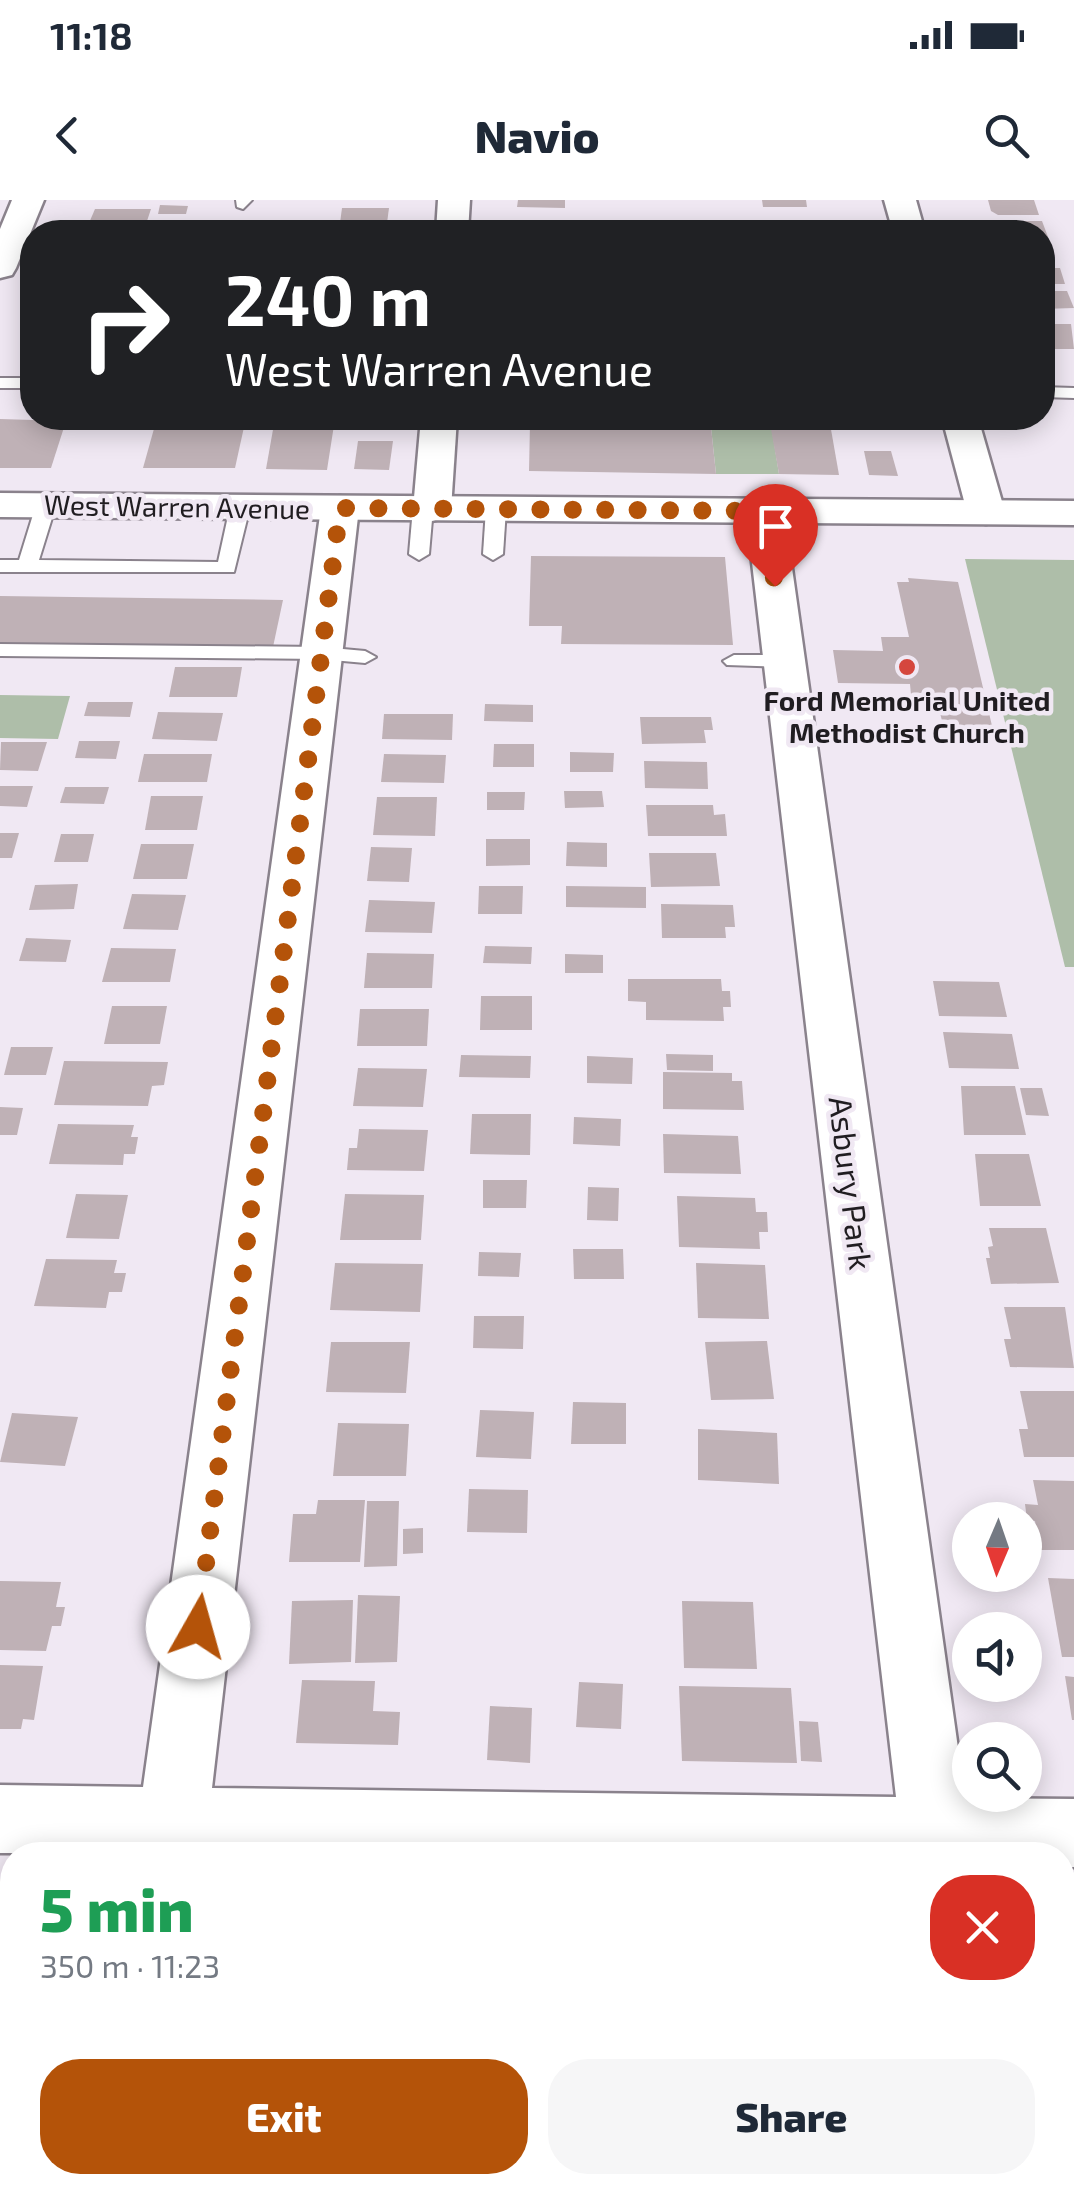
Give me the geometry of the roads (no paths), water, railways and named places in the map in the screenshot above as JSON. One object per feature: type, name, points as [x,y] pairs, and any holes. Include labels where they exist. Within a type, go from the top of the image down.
[{"type":"street","points":[[0,268],[28,200]]},
{"type":"street","points":[[428,508],[438,430]]},
{"type":"street","points":[[963,430],[986,512]]},
{"type":"street","name":"West Warren Avenue","points":[[0,504],[1074,513]]},
{"type":"street","points":[[171,1838],[343,655],[340,508]]},
{"type":"street","name":"Asbury Park","points":[[765,511],[760,661],[937,1842]]},
{"type":"street","points":[[0,1819],[171,1838],[682,1842]]},
{"type":"street","points":[[964,1842],[1074,1834]]},
{"type":"lane","points":[[28,566],[46,505]]},
{"type":"lane","points":[[0,566],[227,568],[240,507]]},
{"type":"lane","points":[[418,554],[428,508]]},
{"type":"lane","points":[[493,554],[496,509]]},
{"type":"lane","points":[[0,650],[343,655]]},
{"type":"place","name":"Ford Memorial United Methodist Church","points":[[907,667]]}]
